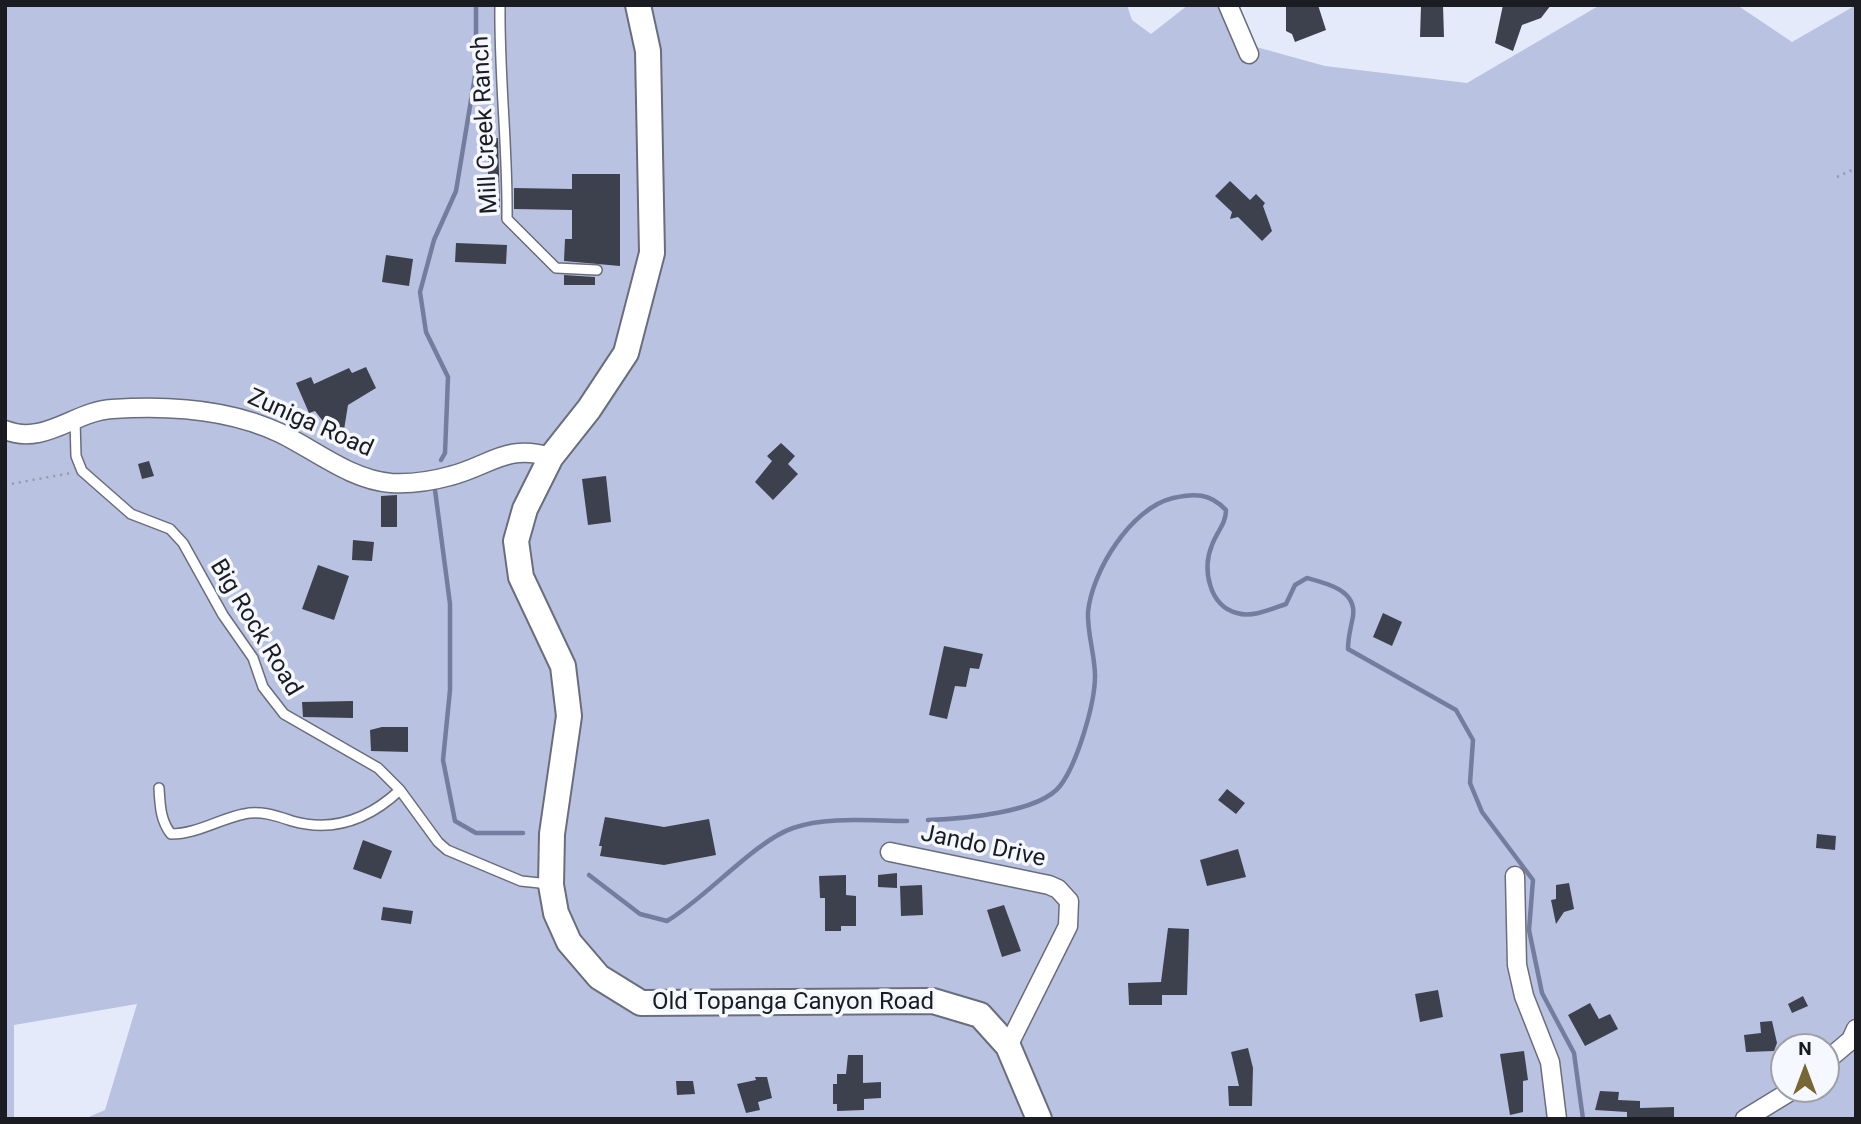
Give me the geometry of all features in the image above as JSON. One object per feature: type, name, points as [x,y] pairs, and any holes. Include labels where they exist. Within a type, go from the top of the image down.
[{"type":"main road","name":"Old Topanga Canyon Road","points":[[638,5],[648,51],[652,253],[626,353],[589,409],[551,457],[525,509],[516,541],[521,578],[563,666],[569,716],[552,834],[551,885],[556,913],[569,942],[599,977],[641,1003],[933,1001],[980,1014],[1008,1045],[1039,1119]]},
{"type":"street","points":[[1228,5],[1249,54]]},
{"type":"street","name":"Zuniga Road","points":[[5,430],[24,435],[37,433],[109,409],[154,409],[239,416],[280,433],[343,467],[390,483],[450,476],[499,454],[517,451],[551,457]]},
{"type":"street","name":"Jando Drive","points":[[890,852],[1049,885],[1058,889],[1069,901],[1068,926],[1008,1045]]},
{"type":"street","points":[[1515,876],[1517,965],[1524,996],[1550,1062],[1557,1119]]},
{"type":"street","points":[[1840,1049],[1851,1040],[1856,1029]]},
{"type":"street","points":[[1745,1119],[1771,1103]]},
{"type":"lane","name":"Mill Creek Ranch","points":[[500,5],[500,84],[508,148],[507,219],[556,268],[597,270]]},
{"type":"lane","points":[[75,421],[76,456],[82,471]]},
{"type":"lane","name":"Big Rock Road","points":[[82,471],[131,514],[170,529],[183,543],[223,615],[253,658],[263,687],[284,714],[353,751],[378,768],[400,790],[447,850],[521,881],[551,885]]},
{"type":"lane","points":[[159,788],[160,810],[171,834],[185,834],[244,813],[257,812],[312,827],[331,826],[366,816],[400,790]]},
{"type":"path","points":[[1837,177],[1856,168]]},
{"type":"path","points":[[5,485],[82,471]]},
{"type":"shaded area","points":[[5,5],[1127,5],[1132,20],[1151,34],[1188,5],[1228,5],[1249,45],[1325,66],[1467,83],[1600,5],[1737,5],[1792,42],[1856,5],[1856,1119],[84,1119],[105,1110],[137,1004],[14,1025],[14,1119],[5,1119]]},
{"type":"building","points":[[1286,5],[1318,5],[1326,30],[1295,42],[1292,34],[1286,31]]},
{"type":"building","points":[[1443,5],[1444,37],[1420,37],[1421,6]]},
{"type":"building","points":[[1503,5],[1551,5],[1541,18],[1522,25],[1513,51],[1495,43]]},
{"type":"building","points":[[488,138],[498,138],[500,209],[488,209]]},
{"type":"building","points":[[572,174],[620,174],[620,266],[564,261],[565,239],[572,239],[572,210],[514,209],[514,188],[572,189]]},
{"type":"building","points":[[1230,181],[1250,200],[1256,194],[1265,203],[1263,206],[1272,231],[1262,241],[1238,217],[1230,219],[1232,212],[1215,196]]},
{"type":"building","points":[[456,243],[507,245],[506,264],[455,262]]},
{"type":"building","points":[[386,255],[413,259],[409,286],[382,282]]},
{"type":"building","points":[[564,275],[595,277],[595,285],[564,285]]},
{"type":"building","points":[[366,367],[376,388],[348,405],[343,436],[334,435],[315,411],[309,413],[296,383],[311,377],[314,384],[349,368],[352,373]]},
{"type":"building","points":[[781,443],[795,456],[788,464],[798,474],[773,500],[755,482],[772,461],[767,456]]},
{"type":"building","points":[[149,461],[154,476],[142,479],[138,464]]},
{"type":"building","points":[[606,476],[611,522],[588,525],[582,479]]},
{"type":"building","points":[[397,495],[397,527],[381,527],[381,496]]},
{"type":"building","points":[[353,540],[374,542],[372,561],[352,560]]},
{"type":"building","points":[[318,565],[349,576],[334,620],[302,609]]},
{"type":"building","points":[[1383,613],[1402,622],[1392,646],[1373,637]]},
{"type":"building","points":[[944,646],[983,654],[979,669],[970,668],[966,687],[955,686],[947,719],[929,715]]},
{"type":"building","points":[[353,701],[353,718],[303,717],[302,702]]},
{"type":"building","points":[[408,727],[408,752],[371,751],[370,730]]},
{"type":"building","points":[[1227,789],[1245,803],[1236,814],[1218,800]]},
{"type":"building","points":[[605,817],[664,827],[709,819],[716,855],[664,865],[600,856],[602,846],[599,846]]},
{"type":"building","points":[[1817,834],[1836,836],[1835,850],[1816,848]]},
{"type":"building","points":[[363,840],[392,851],[381,879],[353,869]]},
{"type":"building","points":[[1238,849],[1246,877],[1207,886],[1200,860]]},
{"type":"building","points":[[897,873],[897,888],[878,887],[878,875]]},
{"type":"building","points":[[846,875],[846,895],[856,896],[856,926],[841,926],[841,931],[825,931],[825,898],[820,898],[819,876]]},
{"type":"building","points":[[1569,883],[1574,909],[1564,912],[1556,924],[1551,900],[1556,899],[1556,885]]},
{"type":"building","points":[[922,885],[923,915],[901,916],[900,886]]},
{"type":"building","points":[[1004,905],[1021,951],[1002,957],[987,910]]},
{"type":"building","points":[[383,907],[413,911],[411,924],[381,920]]},
{"type":"building","points":[[1168,928],[1189,929],[1187,995],[1162,995],[1162,1005],[1129,1005],[1128,983],[1161,982]]},
{"type":"building","points":[[1438,990],[1443,1017],[1420,1022],[1415,994]]},
{"type":"building","points":[[1803,996],[1808,1006],[1792,1013],[1788,1004]]},
{"type":"building","points":[[1590,1003],[1599,1019],[1610,1014],[1618,1029],[1585,1046],[1568,1015]]},
{"type":"building","points":[[1772,1021],[1775,1033],[1770,1033],[1770,1051],[1746,1052],[1744,1035],[1761,1033],[1760,1022]]},
{"type":"building","points":[[1248,1048],[1253,1068],[1252,1106],[1229,1106],[1228,1086],[1239,1086],[1231,1052]]},
{"type":"building","points":[[1524,1051],[1528,1080],[1523,1081],[1523,1112],[1510,1115],[1500,1054]]},
{"type":"building","points":[[848,1055],[863,1055],[863,1083],[881,1082],[881,1098],[864,1099],[864,1110],[837,1111],[837,1104],[833,1104],[833,1084],[837,1084],[837,1074],[846,1074]]},
{"type":"building","points":[[755,1077],[767,1077],[772,1098],[758,1102],[760,1110],[746,1113],[737,1084],[756,1080]]},
{"type":"building","points":[[676,1081],[693,1081],[695,1094],[677,1095]]},
{"type":"building","points":[[1600,1091],[1619,1092],[1618,1100],[1640,1101],[1640,1108],[1674,1107],[1674,1119],[1627,1119],[1627,1112],[1595,1110]]},
{"type":"waterway","points":[[441,460],[445,453],[448,377],[426,332],[420,292],[434,240],[456,191],[476,70],[476,5]]},
{"type":"waterway","points":[[435,490],[450,604],[450,690],[443,760],[455,821],[476,833],[523,833]]},
{"type":"waterway","points":[[928,820],[998,813],[1035,803],[1060,786],[1079,749],[1092,702],[1095,668],[1088,612],[1097,578],[1116,543],[1143,514],[1157,504],[1173,498],[1188,495],[1208,497],[1226,510],[1223,524],[1212,545],[1208,565],[1210,585],[1220,603],[1237,613],[1256,614],[1286,604],[1295,585],[1307,578],[1331,585],[1345,594],[1353,607],[1348,649],[1456,710],[1473,740],[1470,783],[1482,812],[1533,880],[1529,930],[1542,993],[1574,1053],[1583,1119]]},
{"type":"waterway","points":[[589,875],[640,914],[667,921],[763,845],[793,828],[835,821],[907,821]]}]
